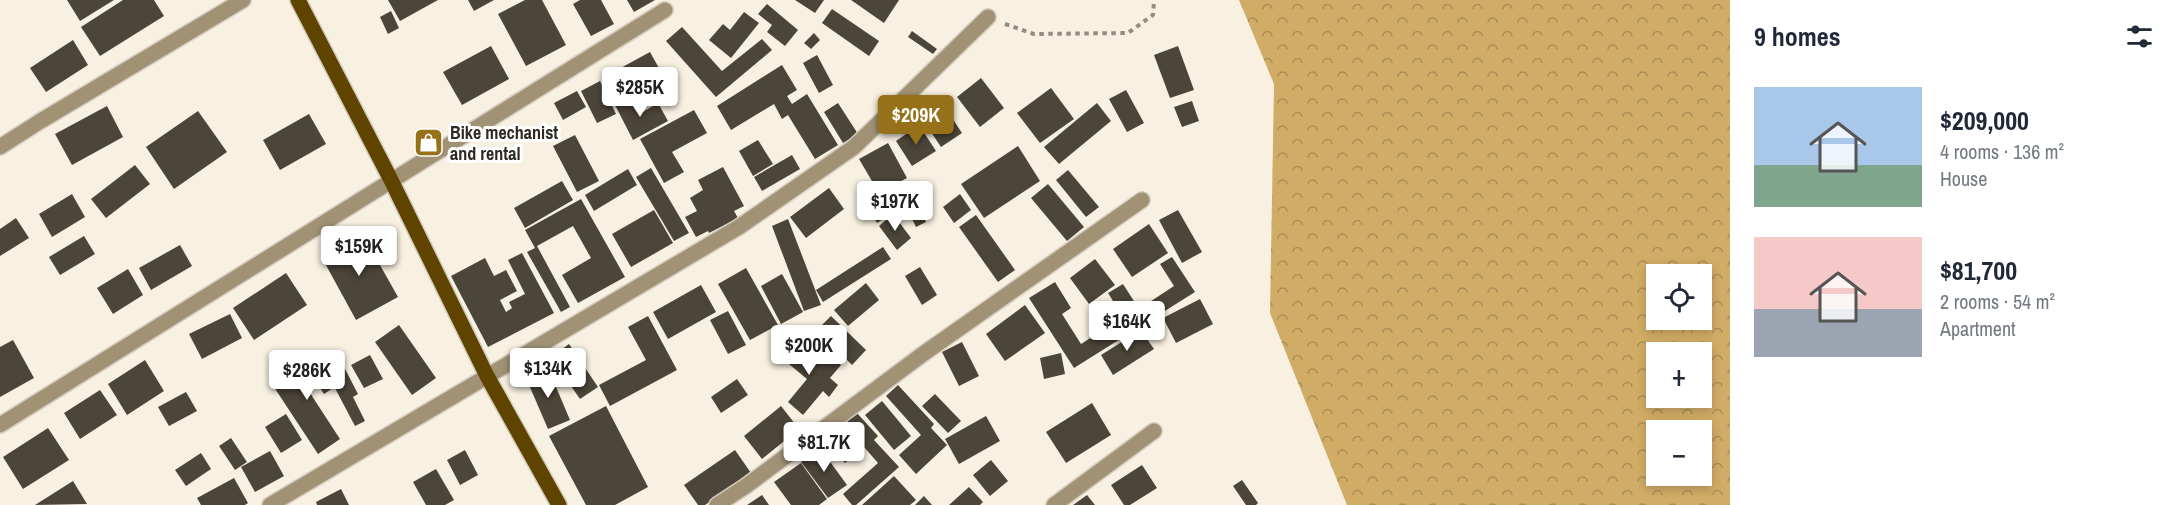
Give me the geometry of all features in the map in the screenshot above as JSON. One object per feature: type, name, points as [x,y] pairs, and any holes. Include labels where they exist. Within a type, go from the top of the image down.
[{"type":"main road","points":[[298,0],[391,180],[487,375],[559,505]]},
{"type":"street","points":[[0,147],[243,0]]},
{"type":"street","points":[[0,425],[665,10]]},
{"type":"street","points":[[270,505],[739,227],[854,147],[988,17]]},
{"type":"street","points":[[717,505],[746,486],[923,354],[1142,200]]},
{"type":"street","points":[[1054,505],[1154,431]]},
{"type":"path","points":[[988,17],[1034,34],[1128,33],[1153,15],[1154,0]]},
{"type":"green space","points":[[1239,0],[1730,0],[1730,505],[1347,505],[1270,313],[1274,84]]},
{"type":"building","points":[[67,0],[114,0],[80,21]]},
{"type":"building","points":[[123,0],[154,0],[164,16],[100,56],[81,27]]},
{"type":"building","points":[[388,0],[438,0],[400,21]]},
{"type":"building","points":[[468,0],[494,0],[474,11]]},
{"type":"building","points":[[525,0],[542,0],[566,45],[526,66],[498,14]]},
{"type":"building","points":[[580,0],[601,0],[614,24],[591,36],[573,4]]},
{"type":"building","points":[[627,0],[655,0],[634,12]]},
{"type":"building","points":[[795,0],[824,0],[815,13]]},
{"type":"building","points":[[851,0],[899,0],[884,23]]},
{"type":"building","points":[[767,4],[798,30],[785,46],[767,32],[772,25],[758,14]]},
{"type":"building","points":[[832,9],[879,41],[869,56],[822,23]]},
{"type":"building","points":[[391,11],[399,28],[388,34],[380,17]]},
{"type":"building","points":[[744,12],[759,23],[731,58],[709,40],[723,24],[730,30]]},
{"type":"building","points":[[682,27],[722,71],[762,39],[772,50],[716,97],[666,41]]},
{"type":"building","points":[[912,31],[937,49],[933,54],[908,37]]},
{"type":"building","points":[[814,33],[820,40],[811,49],[804,43]]},
{"type":"building","points":[[73,40],[88,65],[46,92],[30,68]]},
{"type":"building","points":[[491,46],[509,79],[462,105],[443,72]]},
{"type":"building","points":[[1178,46],[1194,90],[1170,98],[1154,55]]},
{"type":"building","points":[[650,52],[660,70],[627,88],[617,70]]},
{"type":"building","points":[[817,55],[833,85],[819,93],[803,63]]},
{"type":"building","points":[[782,65],[797,90],[787,96],[792,104],[807,94],[838,145],[815,159],[788,115],[782,119],[774,104],[731,130],[717,106]]},
{"type":"building","points":[[981,78],[1004,108],[980,127],[957,97]]},
{"type":"building","points":[[600,81],[616,114],[597,123],[581,91]]},
{"type":"building","points":[[1051,88],[1074,119],[1040,143],[1017,113]]},
{"type":"building","points":[[1126,90],[1144,123],[1127,132],[1109,99]]},
{"type":"building","points":[[577,91],[586,107],[563,120],[554,103]]},
{"type":"building","points":[[632,96],[641,113],[658,103],[668,121],[633,140],[615,105]]},
{"type":"building","points":[[1192,101],[1199,121],[1182,127],[1174,107]]},
{"type":"building","points":[[838,103],[858,134],[843,143],[824,112]]},
{"type":"building","points":[[1097,103],[1111,121],[1059,164],[1044,147]]},
{"type":"building","points":[[107,106],[123,137],[72,165],[55,134]]},
{"type":"building","points":[[946,109],[962,133],[941,147],[925,123]]},
{"type":"building","points":[[694,110],[707,133],[672,152],[684,172],[664,183],[640,139]]},
{"type":"building","points":[[198,111],[227,152],[174,189],[146,147]]},
{"type":"building","points":[[309,114],[326,144],[280,170],[263,140]]},
{"type":"building","points":[[919,125],[936,151],[912,166],[896,141]]},
{"type":"building","points":[[575,135],[599,181],[577,192],[553,146]]},
{"type":"building","points":[[758,140],[773,164],[753,176],[739,151]]},
{"type":"building","points":[[888,143],[907,178],[879,193],[859,159]]},
{"type":"building","points":[[1018,146],[1040,181],[984,218],[961,184]]},
{"type":"building","points":[[792,155],[800,169],[762,191],[754,177]]},
{"type":"building","points":[[135,165],[150,184],[106,218],[91,199]]},
{"type":"building","points":[[723,167],[744,206],[734,211],[738,218],[696,237],[685,217],[697,211],[690,198],[703,190],[698,180]]},
{"type":"building","points":[[651,168],[689,233],[674,241],[636,177]]},
{"type":"building","points":[[628,169],[637,185],[594,211],[585,195]]},
{"type":"building","points":[[1068,170],[1099,207],[1086,217],[1056,180]]},
{"type":"building","points":[[562,181],[573,200],[525,228],[514,208]]},
{"type":"building","points":[[1048,184],[1084,227],[1067,241],[1031,198]]},
{"type":"building","points":[[829,188],[844,209],[806,238],[790,217]]},
{"type":"building","points":[[72,194],[85,217],[52,237],[39,214]]},
{"type":"building","points":[[960,194],[971,210],[954,223],[943,207]]},
{"type":"building","points":[[881,197],[891,214],[877,223],[867,206]]},
{"type":"building","points":[[581,199],[625,277],[578,303],[562,275],[591,258],[573,226],[537,246],[570,307],[561,312],[527,252],[535,248],[525,230]]},
{"type":"building","points":[[916,201],[926,222],[916,227],[906,206]]},
{"type":"building","points":[[654,210],[673,243],[631,267],[612,234]]},
{"type":"building","points":[[1178,210],[1202,252],[1182,263],[1159,220]]},
{"type":"building","points":[[893,214],[911,238],[897,250],[879,226]]},
{"type":"building","points":[[976,215],[1015,270],[998,282],[959,227]]},
{"type":"building","points":[[16,218],[29,238],[0,256],[0,229]]},
{"type":"building","points":[[788,219],[821,305],[804,311],[772,226]]},
{"type":"building","points":[[1149,224],[1168,253],[1132,277],[1113,249]]},
{"type":"building","points":[[362,233],[398,297],[356,320],[321,256]]},
{"type":"building","points":[[84,236],[95,254],[60,275],[49,257]]},
{"type":"building","points":[[180,245],[192,266],[151,290],[139,268]]},
{"type":"building","points":[[883,247],[891,259],[823,302],[816,290]]},
{"type":"building","points":[[522,253],[554,313],[488,347],[451,276],[485,258],[494,276],[506,270],[517,291],[500,300],[506,312],[512,308],[509,302],[525,294],[508,260]]},
{"type":"building","points":[[1172,257],[1195,292],[1074,368],[1029,298],[1055,282],[1071,308],[1062,314],[1081,344],[1123,317],[1108,293],[1123,284],[1139,309],[1174,286],[1160,264]]},
{"type":"building","points":[[1095,259],[1115,285],[1089,304],[1070,278]]},
{"type":"building","points":[[920,267],[937,295],[922,305],[905,276]]},
{"type":"building","points":[[746,268],[778,325],[750,340],[718,284]]},
{"type":"building","points":[[128,269],[143,295],[113,314],[97,288]]},
{"type":"building","points":[[286,273],[307,305],[254,340],[233,308]]},
{"type":"building","points":[[782,274],[803,312],[781,324],[761,286]]},
{"type":"building","points":[[866,283],[879,300],[848,326],[834,310]]},
{"type":"building","points":[[701,285],[716,312],[668,339],[653,312]]},
{"type":"building","points":[[1200,299],[1213,324],[1176,343],[1163,318]]},
{"type":"building","points":[[1025,305],[1045,333],[1005,361],[986,334]]},
{"type":"building","points":[[728,311],[746,345],[728,354],[710,320]]},
{"type":"building","points":[[230,314],[242,338],[202,359],[189,334]]},
{"type":"building","points":[[648,316],[677,370],[610,406],[599,385],[646,360],[628,327]]},
{"type":"building","points":[[831,316],[866,350],[852,365],[817,330]]},
{"type":"building","points":[[399,325],[436,378],[412,395],[375,342]]},
{"type":"building","points":[[1141,330],[1154,349],[1113,375],[1101,355]]},
{"type":"building","points":[[782,339],[814,366],[826,352],[841,365],[830,378],[838,385],[829,397],[823,391],[803,415],[788,402],[807,379],[772,350]]},
{"type":"building","points":[[13,340],[34,378],[0,397],[0,347]]},
{"type":"building","points":[[962,342],[979,376],[959,386],[942,352]]},
{"type":"building","points":[[569,344],[598,387],[580,399],[551,357]]},
{"type":"building","points":[[1061,353],[1065,374],[1044,379],[1040,358]]},
{"type":"building","points":[[311,354],[333,388],[324,394],[315,380],[310,384],[314,390],[310,393],[340,439],[318,454],[270,381]]},
{"type":"building","points":[[370,355],[383,379],[364,388],[351,365]]},
{"type":"building","points":[[145,360],[164,391],[127,415],[108,384]]},
{"type":"building","points":[[343,365],[358,394],[353,397],[365,421],[355,426],[327,373]]},
{"type":"building","points":[[548,368],[570,420],[548,429],[526,378]]},
{"type":"building","points":[[737,379],[748,395],[721,413],[711,397]]},
{"type":"building","points":[[898,385],[934,424],[931,428],[947,445],[916,474],[899,455],[921,435],[886,396]]},
{"type":"building","points":[[100,390],[117,415],[80,439],[64,413]]},
{"type":"building","points":[[186,392],[197,411],[169,426],[158,407]]},
{"type":"building","points":[[935,394],[961,421],[948,433],[922,406]]},
{"type":"building","points":[[882,401],[911,436],[894,450],[865,415]]},
{"type":"building","points":[[1092,403],[1111,435],[1066,463],[1046,432]]},
{"type":"building","points":[[606,406],[648,487],[615,505],[586,505],[549,436]]},
{"type":"building","points":[[781,406],[799,429],[762,459],[744,436]]},
{"type":"building","points":[[856,412],[878,436],[874,440],[899,467],[856,505],[852,505],[843,494],[878,463],[864,447],[845,463],[824,440]]},
{"type":"building","points":[[286,414],[302,440],[281,453],[265,427]]},
{"type":"building","points":[[986,416],[1000,441],[959,464],[945,439]]},
{"type":"building","points":[[48,428],[69,460],[23,489],[3,457]]},
{"type":"building","points":[[231,438],[247,462],[235,470],[219,446]]},
{"type":"building","points":[[820,448],[847,485],[828,498],[801,462]]},
{"type":"building","points":[[465,450],[478,475],[460,485],[447,460]]},
{"type":"building","points":[[735,450],[751,473],[705,505],[698,505],[684,485]]},
{"type":"building","points":[[270,451],[284,476],[255,492],[241,467]]},
{"type":"building","points":[[201,453],[211,469],[186,486],[175,470]]},
{"type":"building","points":[[991,460],[1008,481],[990,496],[973,475]]},
{"type":"building","points":[[801,463],[827,499],[819,505],[791,505],[774,482]]},
{"type":"building","points":[[1142,465],[1157,488],[1130,505],[1124,505],[1111,485]]},
{"type":"building","points":[[436,469],[454,500],[445,505],[426,505],[413,482]]},
{"type":"building","points":[[894,476],[916,500],[910,505],[862,505]]},
{"type":"building","points":[[234,478],[248,503],[245,505],[201,505],[197,498]]},
{"type":"building","points":[[1242,480],[1258,503],[1256,505],[1246,505],[1233,486]]},
{"type":"building","points":[[73,481],[87,504],[35,505]]},
{"type":"building","points":[[969,487],[983,502],[980,505],[949,505]]},
{"type":"building","points":[[341,489],[349,505],[317,505],[316,502]]},
{"type":"building","points":[[762,495],[769,505],[747,505]]},
{"type":"building","points":[[1087,495],[1095,505],[1073,505]]},
{"type":"building","points":[[924,496],[932,505],[915,505]]},
{"type":"place","name":"Bike mechanist and rental","points":[[429,142]]}]
